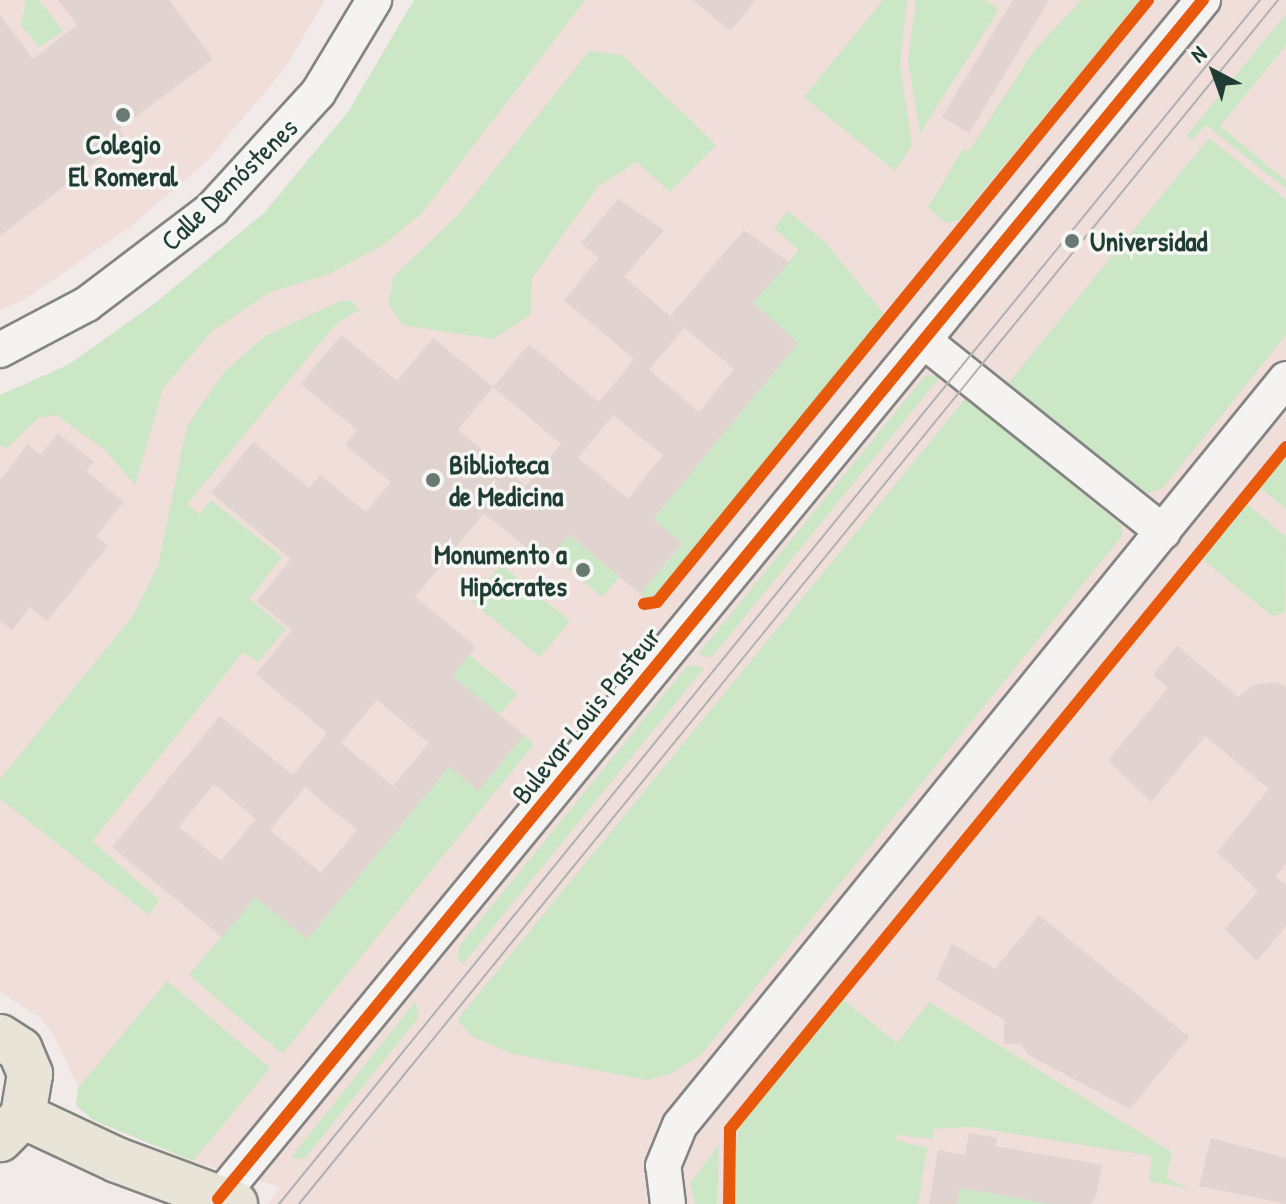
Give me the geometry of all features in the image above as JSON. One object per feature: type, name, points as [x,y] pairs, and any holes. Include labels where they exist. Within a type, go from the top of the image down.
[{"type":"main road","points":[[0,1037],[20,1050],[30,1074],[10,1130],[213,1202]]},
{"type":"street","name":"Calle Demóstenes","points":[[0,350],[87,304],[212,209],[318,93],[374,0]]},
{"type":"street","name":"Bulevar Louis Pasteur","points":[[213,1202],[1203,0]]},
{"type":"street","points":[[924,341],[1163,532]]},
{"type":"street","points":[[668,1204],[663,1166],[680,1125],[1286,379]]},
{"type":"shaded area","name":"Colegio El Romeral","points":[[0,0],[325,0],[285,68],[206,162],[130,227],[25,299],[0,310]]},
{"type":"shaded area","points":[[414,0],[1286,0],[1286,1204],[268,1204],[281,1187],[192,1161],[95,1121],[76,1106],[78,1087],[54,1036],[42,1019],[0,992],[0,395],[68,365],[154,304],[264,213],[348,112]]},
{"type":"green space","points":[[26,0],[39,0],[63,31],[39,47],[21,25]]},
{"type":"green space","points":[[414,0],[585,0],[422,213],[384,244],[329,274],[268,293],[211,332],[163,388],[135,485],[105,450],[56,415],[38,418],[7,448],[0,445],[0,395],[68,365],[154,304],[264,213],[348,112]]},
{"type":"green space","points":[[883,0],[907,0],[900,65],[912,145],[895,171],[804,97]]},
{"type":"green space","points":[[916,0],[984,0],[999,9],[920,133],[908,61]]},
{"type":"green space","points":[[1081,0],[1140,0],[959,220],[945,223],[928,207],[963,149],[969,151],[1033,52]]},
{"type":"green space","points":[[1286,14],[1286,45],[1220,126],[1286,181],[1286,189],[1206,125],[1192,140],[1187,135]]},
{"type":"green space","points":[[589,51],[622,55],[716,145],[670,192],[637,162],[598,186],[532,278],[530,315],[493,339],[402,325],[389,304],[393,277],[458,215]]},
{"type":"green space","points":[[1209,138],[1286,200],[1286,335],[1163,488],[1141,496],[1005,387]]},
{"type":"green space","points":[[788,211],[825,242],[885,315],[651,602],[640,594],[682,544],[653,519],[798,343],[753,303],[799,250],[774,228]]},
{"type":"green space","points":[[340,301],[351,301],[363,314],[356,311],[334,326],[187,504],[199,514],[211,500],[282,557],[249,599],[286,629],[258,662],[243,652],[92,841],[159,900],[149,915],[0,799],[0,779],[132,617],[158,566],[187,426],[224,372],[265,336]]},
{"type":"green space","points":[[935,374],[940,377],[711,658],[698,654],[925,376]]},
{"type":"green space","points":[[966,398],[1122,526],[1122,536],[700,1056],[670,1074],[647,1080],[513,1054],[473,1037],[457,1020]]},
{"type":"green space","points":[[1286,454],[1286,509],[1259,487]]},
{"type":"green space","points":[[1246,503],[1286,537],[1285,613],[1272,616],[1201,558]]},
{"type":"green space","points":[[569,535],[619,577],[602,597],[552,555]]},
{"type":"green space","points":[[501,565],[570,621],[540,657],[471,601]]},
{"type":"green space","points":[[469,655],[517,694],[499,715],[452,676]]},
{"type":"green space","points":[[688,665],[704,668],[463,964],[457,959],[460,945]]},
{"type":"green space","points":[[524,735],[534,744],[282,1054],[189,975],[255,897],[307,939],[449,767],[478,791]]},
{"type":"green space","points":[[167,981],[270,1068],[193,1161],[95,1121],[76,1106],[78,1088]]},
{"type":"green space","points":[[842,999],[897,1043],[929,1002],[1171,1152],[1167,1179],[1190,1189],[1149,1181],[1152,1156],[971,1127],[933,1129],[933,1139],[896,1135],[896,1140],[927,1148],[918,1204],[733,1204],[738,1124]]},
{"type":"green space","points":[[416,1001],[418,1018],[304,1159],[291,1157]]},
{"type":"green space","points":[[719,1145],[717,1204],[695,1204],[690,1183]]},
{"type":"green space","points":[[960,1188],[1051,1204],[957,1204]]},
{"type":"building","points":[[58,0],[169,0],[213,59],[119,129],[125,138],[0,236],[0,15],[33,59],[77,25]]},
{"type":"building","points":[[693,0],[756,0],[730,31]]},
{"type":"building","points":[[1013,0],[1049,0],[969,133],[942,117]]},
{"type":"building","points":[[618,199],[664,230],[624,277],[684,328],[649,370],[699,412],[734,369],[670,316],[744,230],[789,262],[753,303],[798,343],[653,519],[682,543],[640,594],[569,535],[546,563],[484,513],[415,597],[476,647],[452,676],[524,735],[478,791],[449,767],[307,939],[255,897],[222,937],[112,847],[220,716],[293,775],[327,733],[256,674],[292,630],[257,601],[291,559],[211,493],[253,442],[309,488],[320,475],[366,512],[391,482],[345,445],[357,430],[301,384],[341,335],[397,381],[433,338],[493,387],[529,344],[599,402],[634,359],[564,300],[599,258],[581,243]],"holes":[[[493,387],[561,444],[526,486],[458,430]],[[613,415],[663,455],[628,499],[578,458]],[[377,700],[429,743],[393,786],[341,743]],[[214,784],[256,819],[221,861],[179,827]],[[305,787],[357,830],[321,873],[270,830]]]},
{"type":"building","points":[[58,433],[94,462],[86,471],[124,502],[96,536],[108,546],[47,621],[30,607],[12,630],[0,620],[0,480],[28,444],[40,455]]},
{"type":"building","points":[[1177,646],[1238,697],[1253,685],[1275,682],[1286,687],[1286,864],[1275,877],[1286,885],[1286,926],[1257,961],[1225,929],[1258,891],[1217,852],[1269,789],[1205,736],[1151,802],[1108,760],[1168,688],[1153,675]]},
{"type":"building","points":[[1039,915],[1189,1037],[1130,1109],[1029,1055],[1020,1044],[1004,1044],[1004,1020],[936,979],[952,944],[995,969]]},
{"type":"building","points":[[969,1133],[997,1138],[995,1146],[1102,1165],[1096,1196],[1091,1204],[1051,1204],[960,1188],[957,1204],[929,1204],[938,1150],[965,1155]]},
{"type":"building","points":[[1211,1138],[1286,1158],[1286,1204],[1199,1186]]},
{"type":"tram line","points":[[279,1204],[1260,0]]},
{"type":"tram line","points":[[299,1204],[1278,0]]},
{"type":"cycle path","points":[[644,604],[657,602],[1148,0]]},
{"type":"cycle path","points":[[218,1199],[1203,0]]},
{"type":"cycle path","points":[[729,1204],[730,1129],[1286,447]]},
{"type":"place","name":"Colegio El Romeral","points":[[123,115]]},
{"type":"place","name":"Universidad","points":[[1072,241]]},
{"type":"place","name":"Biblioteca de Medicina","points":[[433,480]]},
{"type":"place","name":"Monumento a Hipócrates","points":[[583,570]]}]
